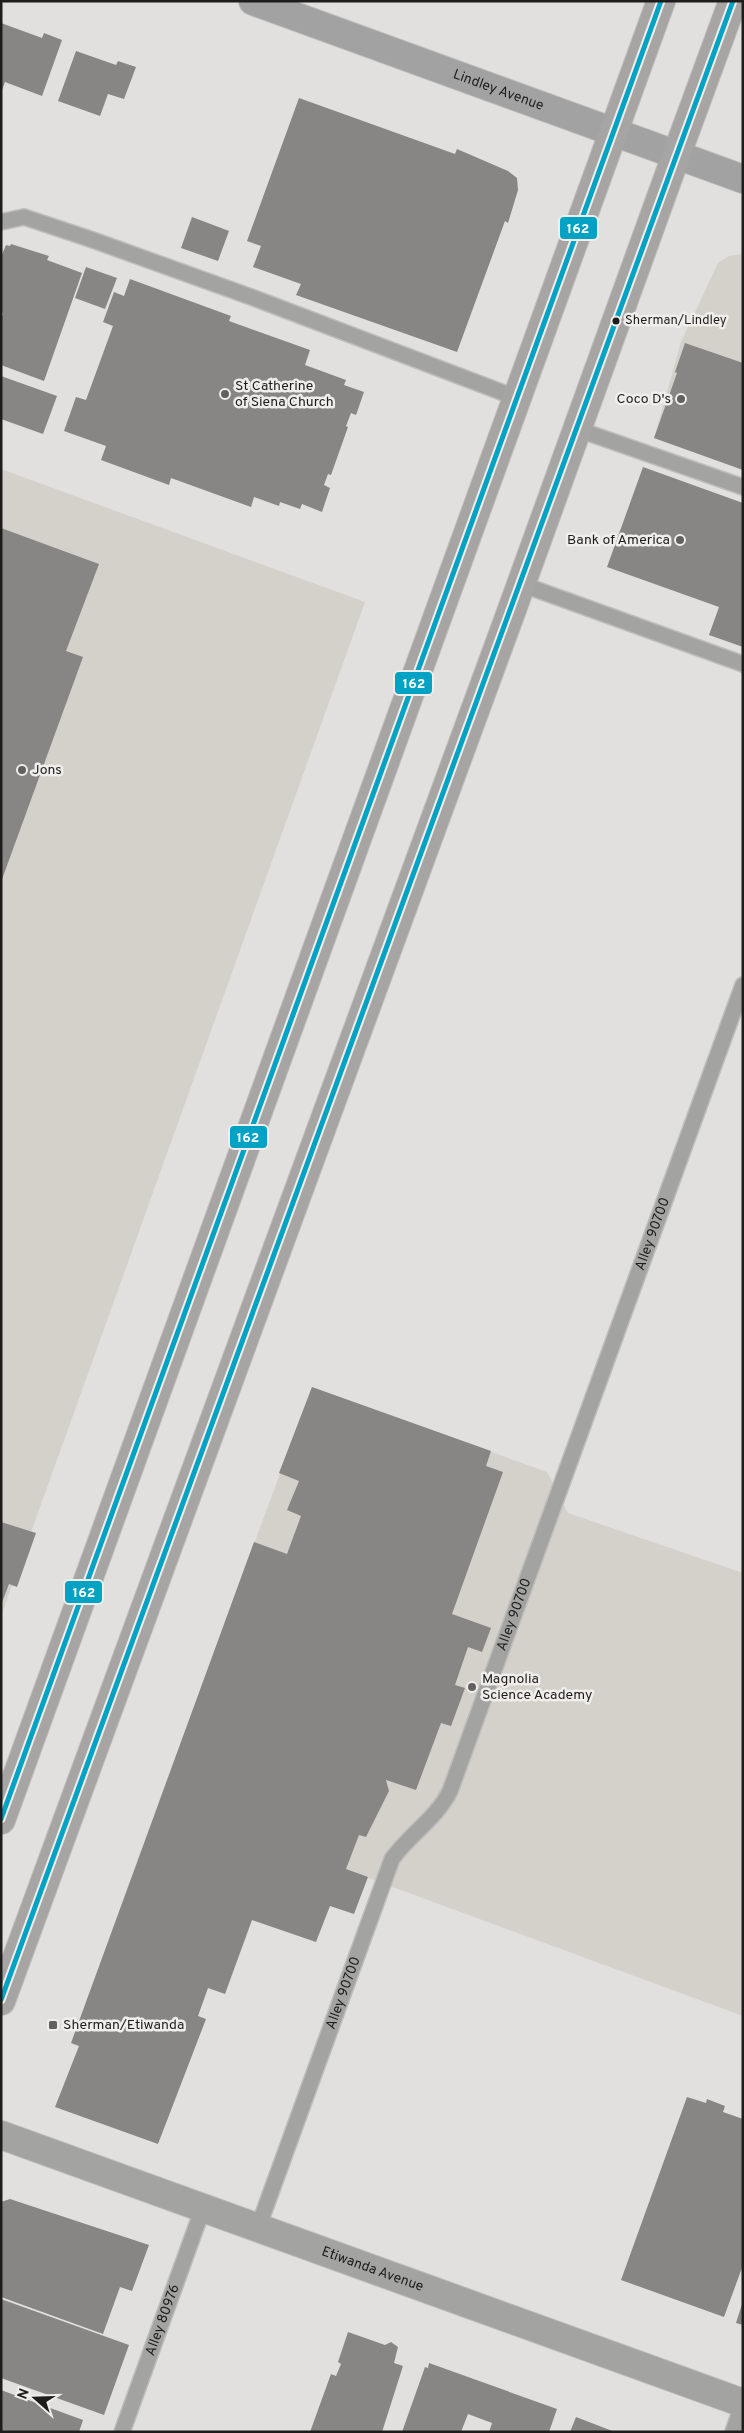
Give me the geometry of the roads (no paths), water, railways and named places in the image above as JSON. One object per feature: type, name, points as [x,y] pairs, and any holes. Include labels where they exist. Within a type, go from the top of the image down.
[{"type":"main road","name":"Lindley Avenue","points":[[253,1],[296,8],[613,132],[743,179]]},
{"type":"main road","points":[[1,1820],[661,1]]},
{"type":"main road","points":[[1,2001],[224,1401],[304,1176],[733,1]]},
{"type":"street","name":"Etiwanda Avenue","points":[[1,2135],[743,2403]]},
{"type":"lane","points":[[1,222],[24,217],[90,239],[254,298],[517,398]]},
{"type":"lane","points":[[577,429],[743,487]]},
{"type":"lane","points":[[521,584],[743,664]]},
{"type":"lane","name":"Alley 90700","points":[[258,2228],[388,1867],[401,1847],[442,1807],[450,1791],[743,985]]},
{"type":"lane","name":"Alley 80976","points":[[122,2432],[202,2208]]},
{"type":"lane","points":[[732,2432],[743,2403]]},
{"type":"place","name":"Sherman/Lindley","points":[[616,321]]},
{"type":"place","name":"St Catherine of Siena Church","points":[[225,394]]},
{"type":"place","name":"Coco D's","points":[[681,399]]},
{"type":"place","name":"Bank of America","points":[[680,540]]},
{"type":"place","name":"Jons","points":[[22,770]]},
{"type":"place","name":"Magnolia Science Academy","points":[[472,1687]]},
{"type":"place","name":"Sherman/Etiwanda","points":[[53,2025]]}]
